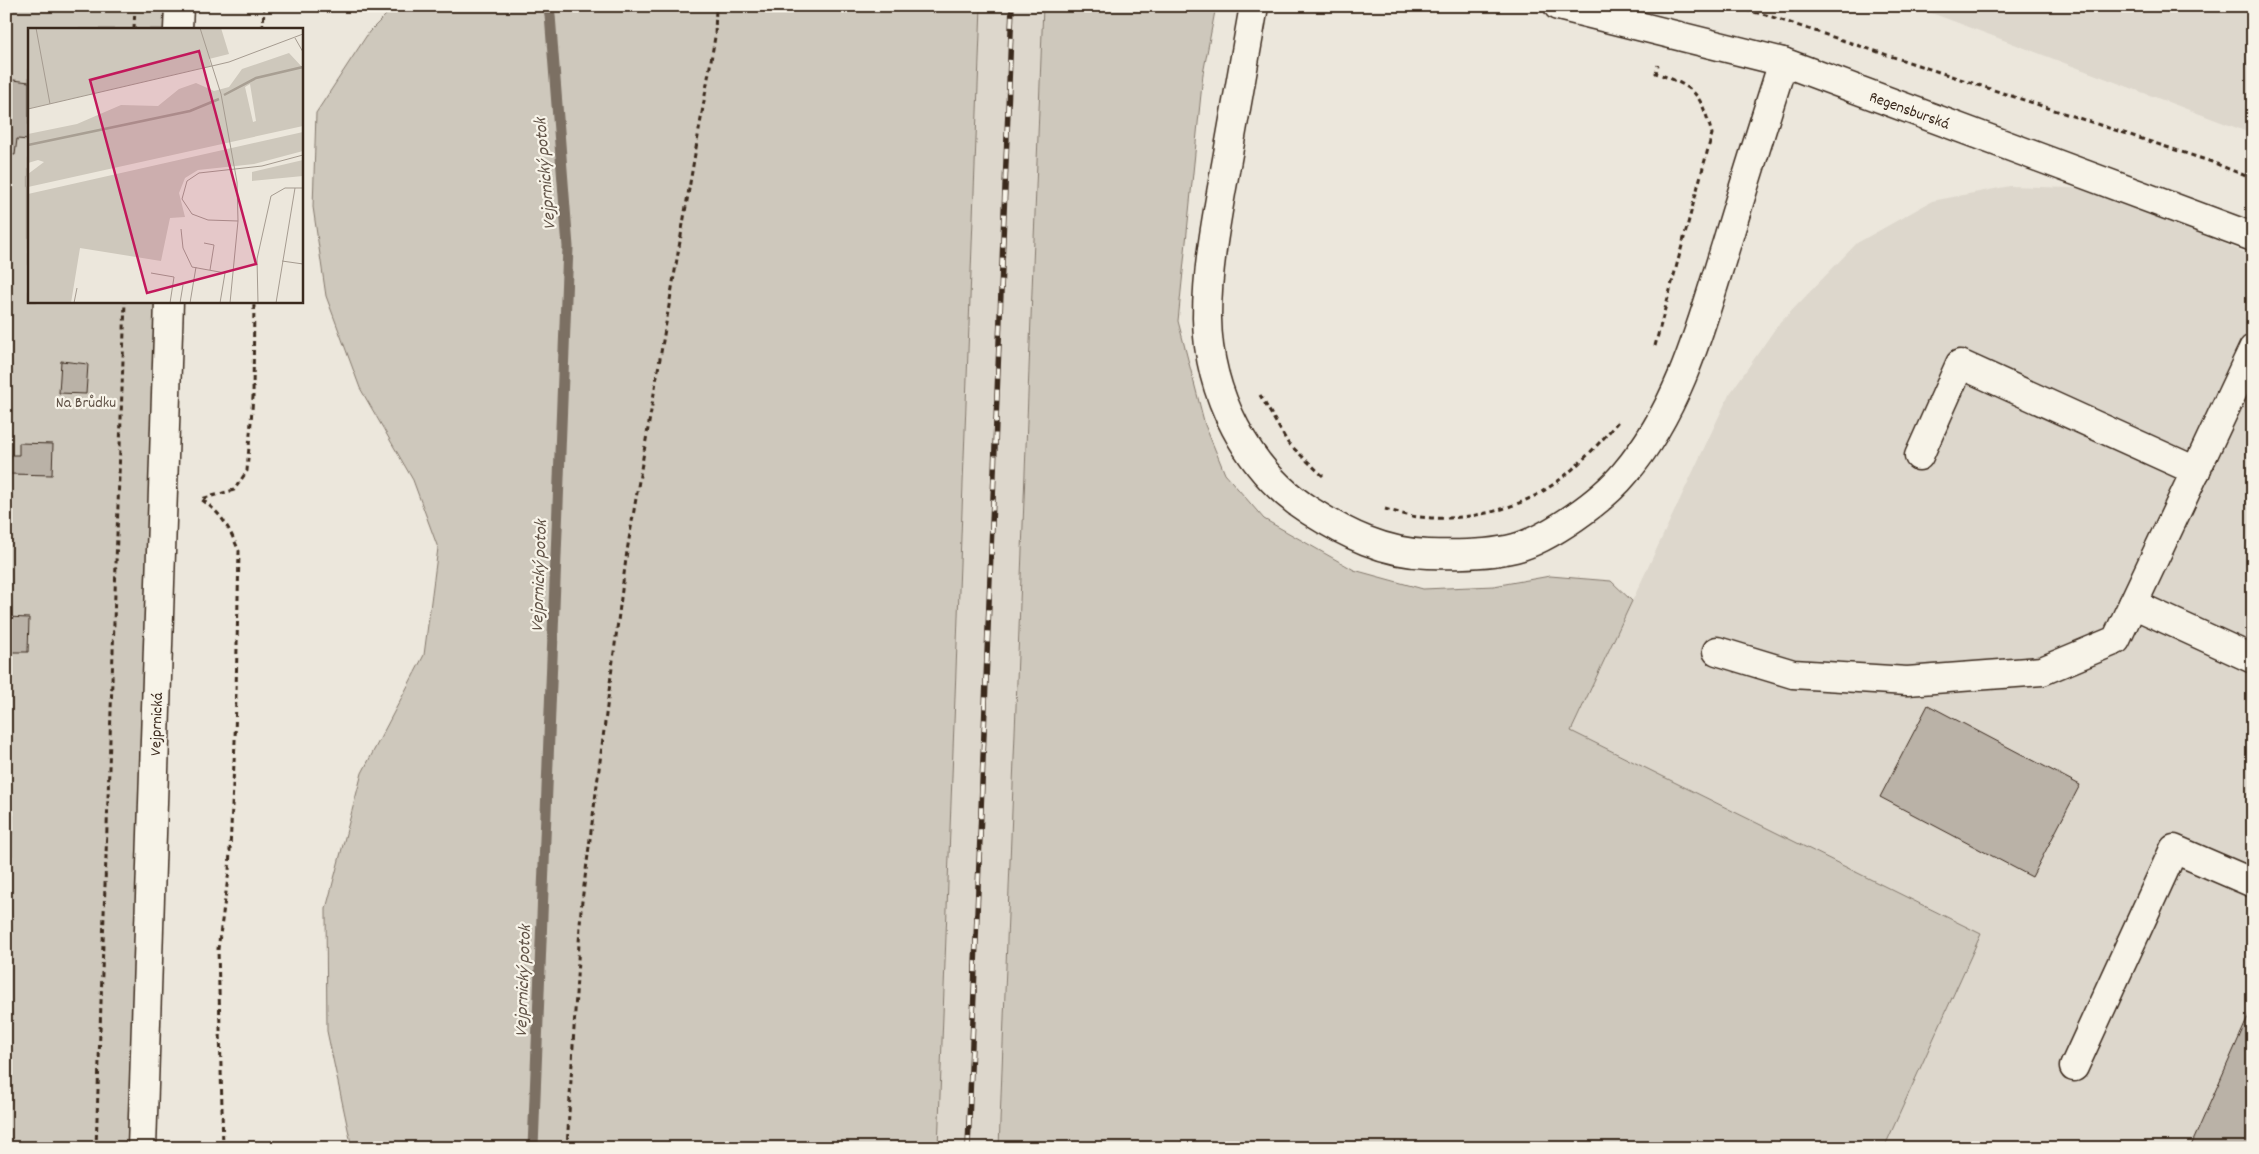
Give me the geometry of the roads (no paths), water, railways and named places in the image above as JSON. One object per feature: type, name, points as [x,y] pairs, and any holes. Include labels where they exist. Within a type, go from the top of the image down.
[{"type":"main road","points":[[178,28],[179,6]]},
{"type":"main road","points":[[1254,6],[1211,248],[1207,320],[1213,365],[1224,403],[1254,459],[1289,498],[1334,527],[1378,546],[1421,554],[1469,555],[1517,548],[1556,528],[1599,500],[1625,473],[1659,425],[1694,352],[1783,62]]},
{"type":"main road","name":"Regensburská","points":[[1558,6],[1783,62],[2253,237]]},
{"type":"main road","name":"Vejprnická","points":[[142,1148],[169,302]]},
{"type":"main road","points":[[1717,651],[1793,674],[1907,681],[2042,671],[2116,640],[2253,349]]},
{"type":"main road","points":[[1919,456],[1960,364],[2196,471]]},
{"type":"main road","points":[[2133,604],[2253,659]]},
{"type":"main road","points":[[2074,1067],[2174,849],[2253,883]]},
{"type":"waterway","name":"Vejprnický potok","points":[[533,1148],[568,247],[548,6]]},
{"type":"railway","points":[[968,1148],[1012,6]]},
{"type":"park label","name":"Na Brůdku","points":[[86,401]]}]
